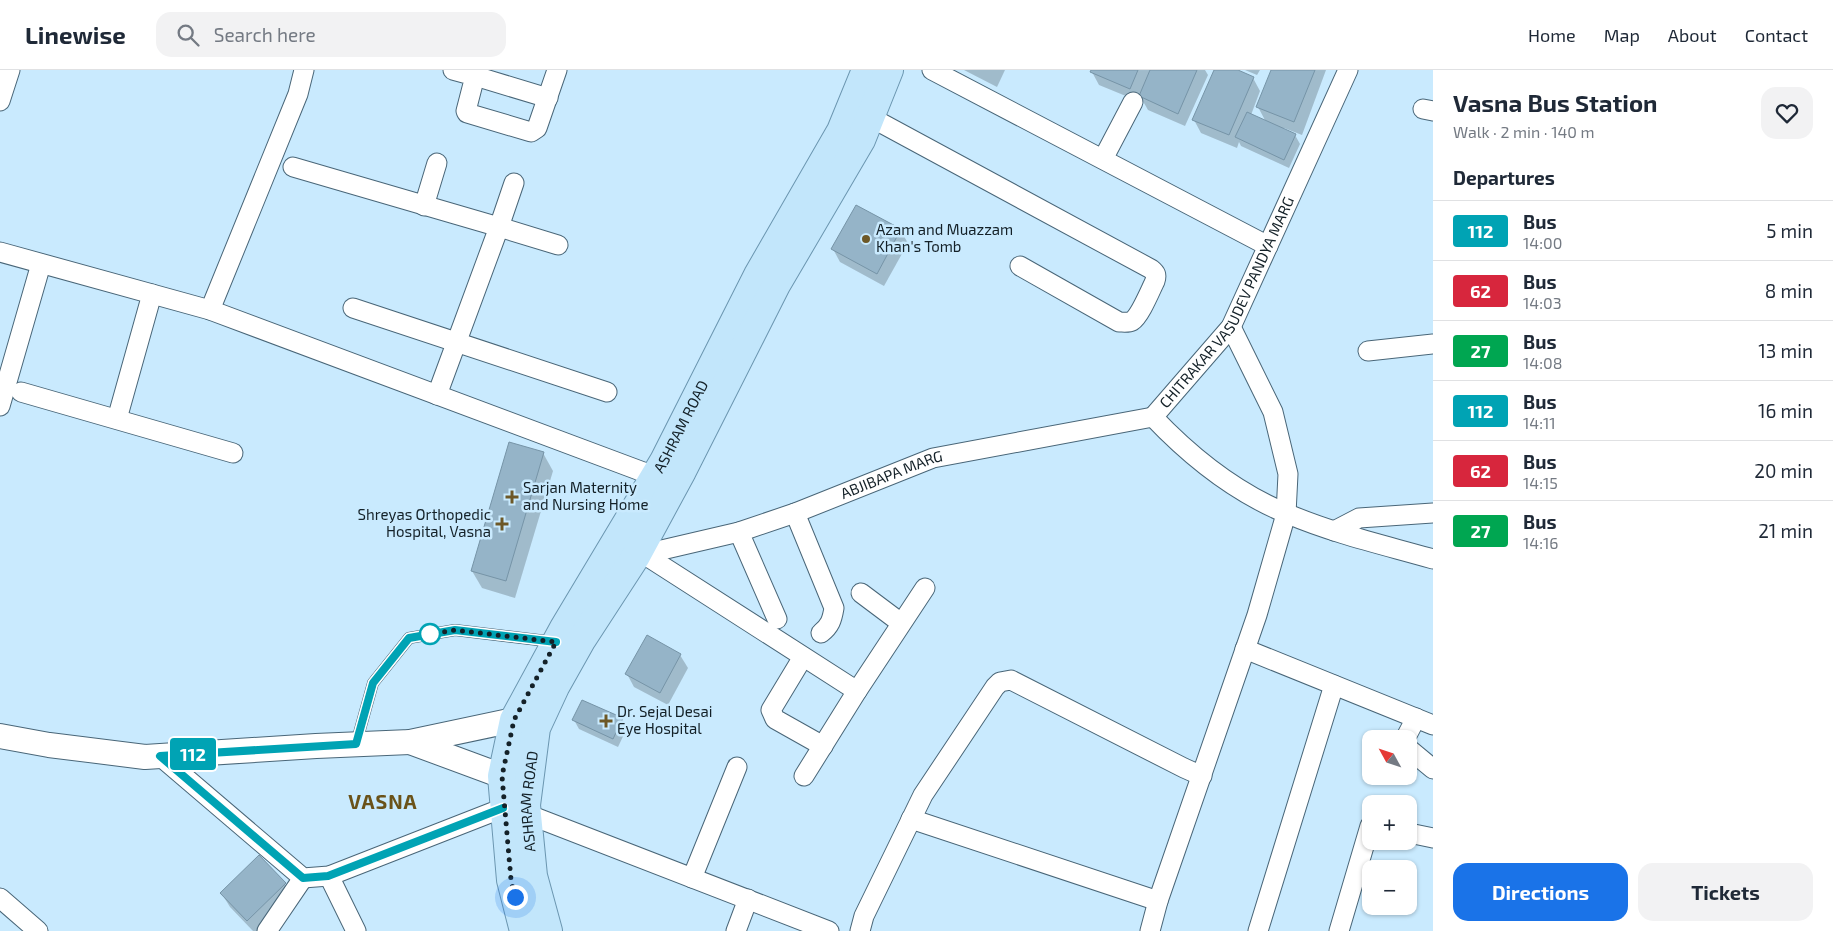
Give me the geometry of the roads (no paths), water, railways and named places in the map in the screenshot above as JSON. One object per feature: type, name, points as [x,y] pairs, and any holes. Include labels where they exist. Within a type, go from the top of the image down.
[{"type":"main road","name":"ASHRAM ROAD","points":[[548,931],[515,811],[502,776],[525,724],[556,642],[654,476],[758,275],[842,131],[866,70]]},
{"type":"main road","name":"ASHRAM ROAD","points":[[515,811],[526,804],[528,781],[525,724],[555,687],[582,639],[640,555],[776,284],[860,140],[889,70]]},
{"type":"main road","name":"ASHRAM ROAD","points":[[515,811],[511,880],[524,931]]},
{"type":"street","points":[[0,102],[10,70]]},
{"type":"street","points":[[453,70],[548,98]]},
{"type":"street","points":[[475,76],[466,111],[530,132],[537,128],[557,70]]},
{"type":"street","points":[[932,70],[1268,246]]},
{"type":"street","name":"CHITRAKAR VASUDEV PANDYA MARG","points":[[1348,70],[1231,327],[1153,417],[1201,463],[1246,494],[1286,514],[1334,532],[1433,559]]},
{"type":"street","points":[[210,310],[298,94],[298,72]]},
{"type":"street","points":[[1103,159],[1133,102]]},
{"type":"street","points":[[870,118],[1151,269],[1155,272],[1156,282],[1132,321],[1124,323],[1119,322],[1020,266]]},
{"type":"street","points":[[424,206],[437,163]]},
{"type":"street","points":[[293,167],[558,245]]},
{"type":"street","points":[[437,395],[514,183]]},
{"type":"street","points":[[0,252],[210,310],[654,476]]},
{"type":"street","points":[[0,406],[41,264]]},
{"type":"street","points":[[117,419],[152,294]]},
{"type":"street","points":[[353,308],[607,392]]},
{"type":"street","points":[[1150,931],[1158,901],[1245,649],[1286,514],[1288,474],[1273,412],[1231,327]]},
{"type":"street","points":[[1368,351],[1433,344]]},
{"type":"street","points":[[21,392],[233,453]]},
{"type":"street","name":"ABJIBAPA MARG","points":[[640,555],[739,532],[795,513],[934,458],[1153,417]]},
{"type":"street","points":[[795,513],[834,608],[832,620],[828,628],[821,633]]},
{"type":"street","points":[[1334,532],[1358,518],[1433,513]]},
{"type":"street","points":[[739,532],[777,620]]},
{"type":"street","points":[[640,555],[857,691]]},
{"type":"street","points":[[804,776],[924,588]]},
{"type":"street","points":[[861,593],[901,624]]},
{"type":"street","points":[[1245,649],[1425,722]]},
{"type":"street","points":[[803,656],[771,710],[775,718],[822,746]]},
{"type":"street","points":[[860,931],[864,916],[923,795],[1000,682],[1011,680],[1202,776]]},
{"type":"street","points":[[1258,931],[1334,685]]},
{"type":"street","points":[[0,736],[145,757],[410,742],[525,724]]},
{"type":"street","points":[[410,742],[502,776],[528,781]]},
{"type":"street","points":[[160,756],[303,878],[328,876],[515,811],[829,931]]},
{"type":"street","points":[[1418,756],[1433,769]]},
{"type":"street","points":[[692,878],[737,767]]},
{"type":"street","points":[[911,819],[1158,901]]},
{"type":"street","points":[[1417,835],[1433,838]]},
{"type":"street","points":[[1339,931],[1363,850]]},
{"type":"street","points":[[328,876],[356,931]]},
{"type":"street","points":[[267,931],[303,878]]},
{"type":"street","points":[[0,898],[38,931]]},
{"type":"street","points":[[736,931],[748,900]]},
{"type":"lane","points":[[356,744],[373,683],[409,638],[455,630],[556,642]]},
{"type":"place","name":"Azam and Muazzam Khan's Tomb","points":[[866,239]]},
{"type":"place","name":"Sarjan Maternity and Nursing Home","points":[[512,497]]},
{"type":"place","name":"Shreyas Orthopedic Hospital, Vasna","points":[[502,524]]},
{"type":"place","name":"Dr. Sejal Desai Eye Hospital","points":[[606,721]]},
{"type":"district","name":"VASNA","points":[[383,802]]}]
